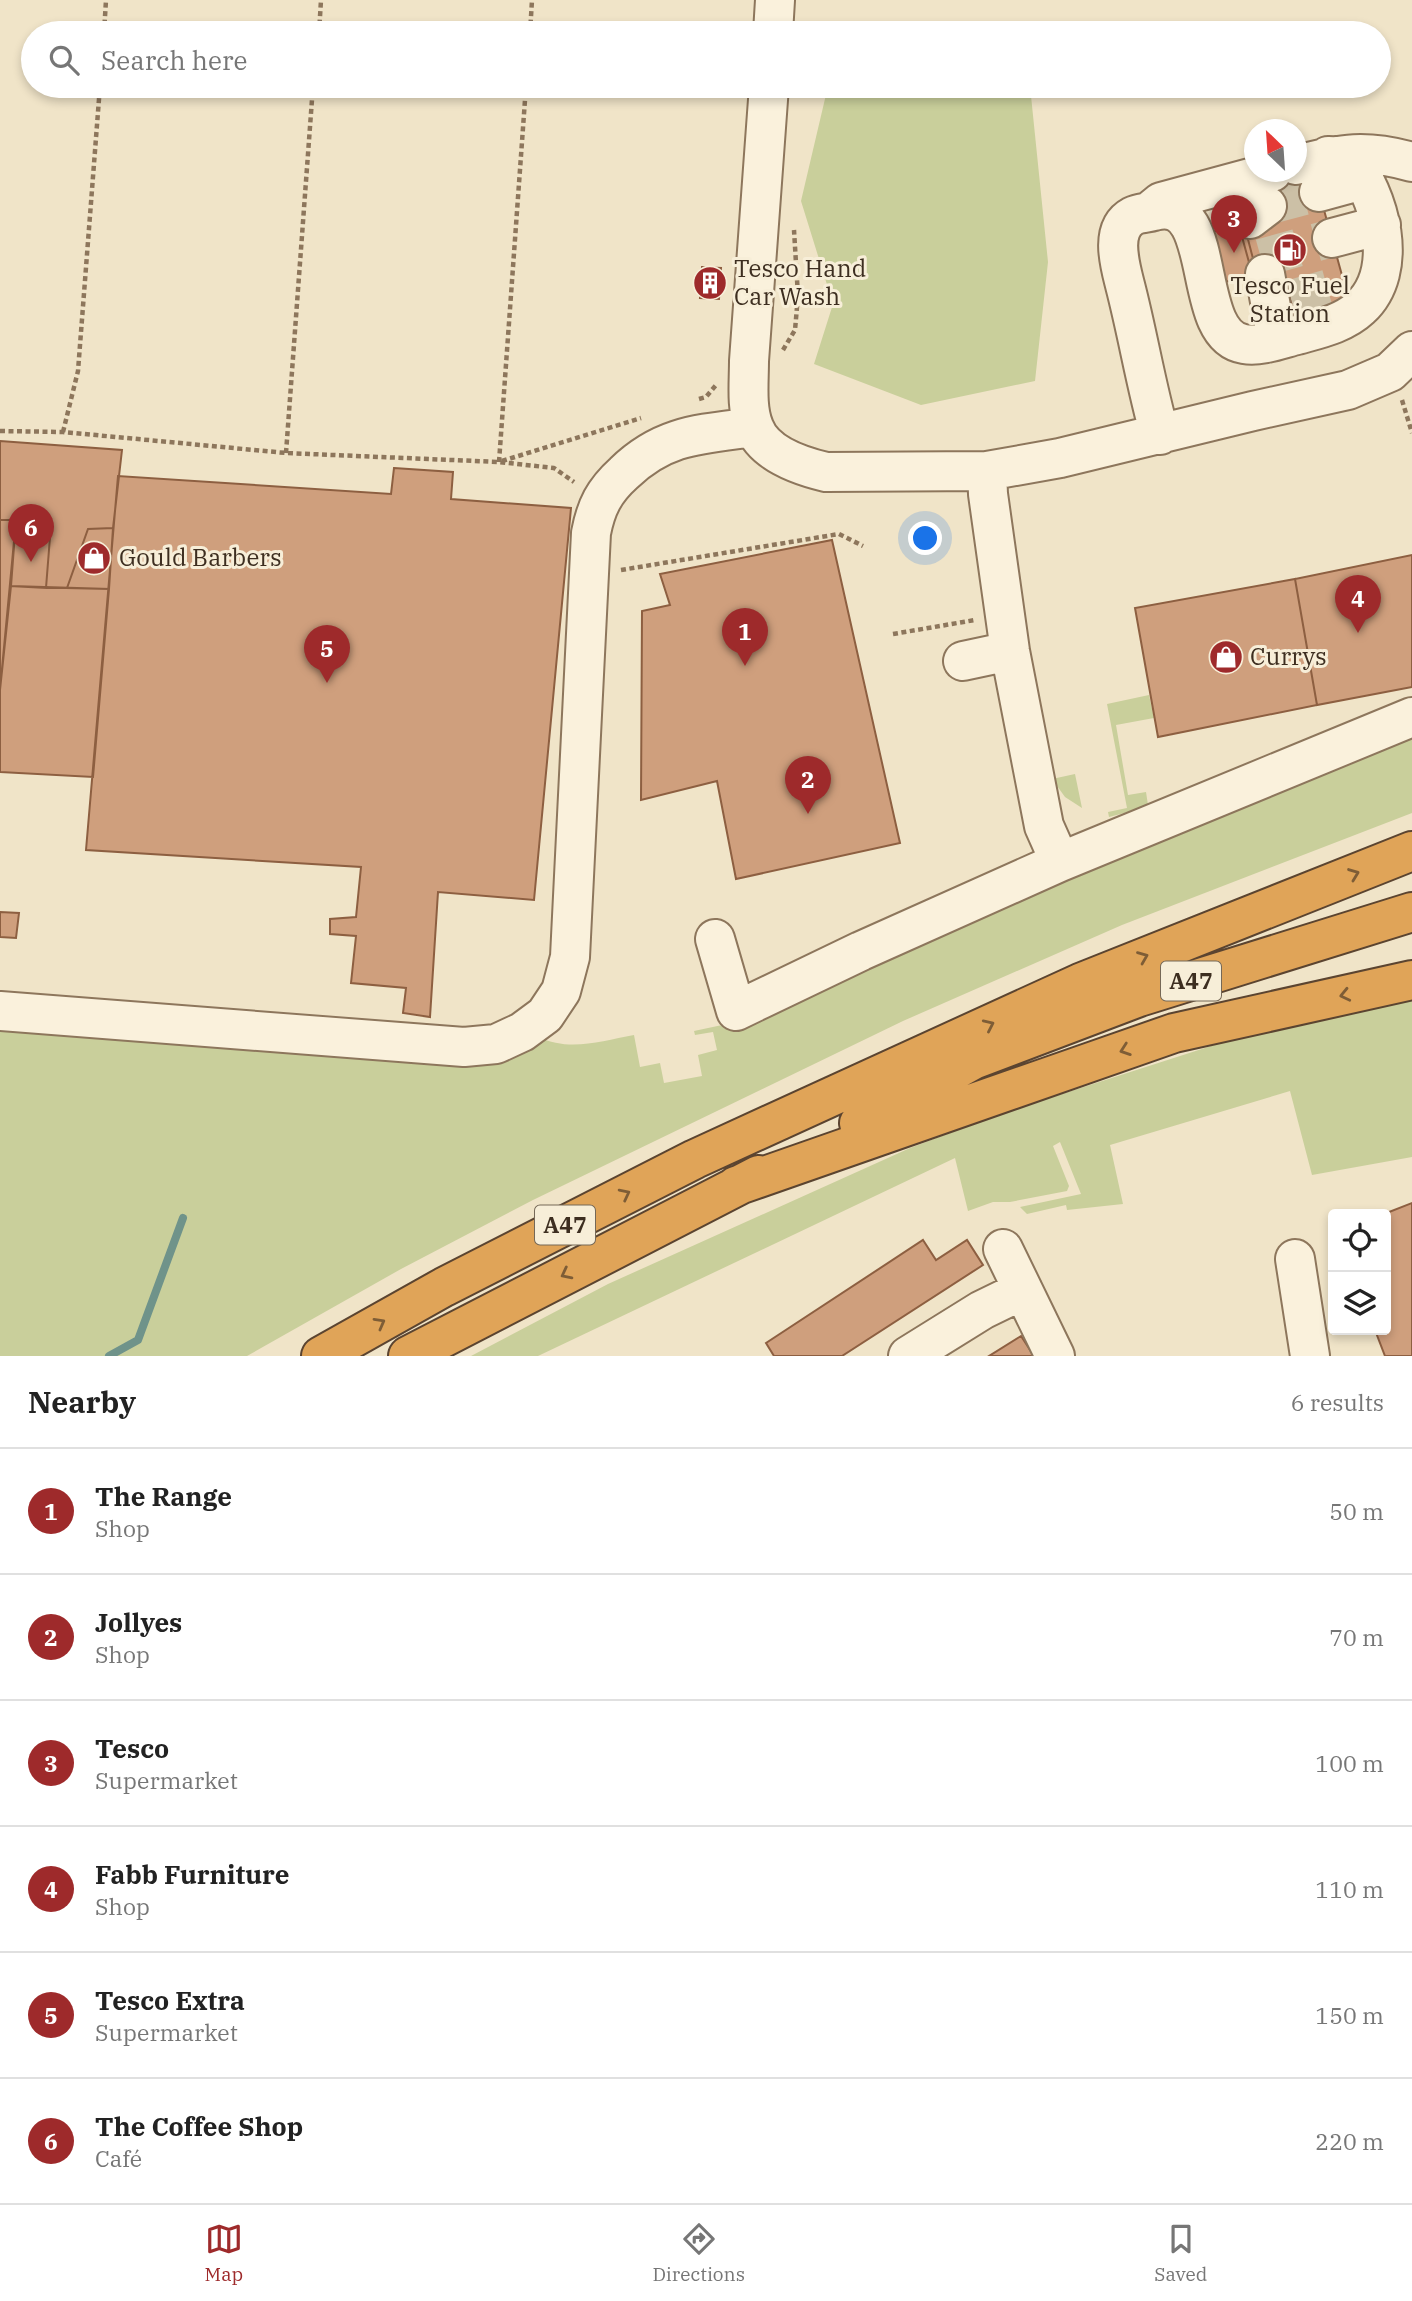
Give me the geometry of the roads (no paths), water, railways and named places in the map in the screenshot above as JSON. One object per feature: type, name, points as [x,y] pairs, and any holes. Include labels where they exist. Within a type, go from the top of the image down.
[{"type":"highway","points":[[816,1104],[1080,983],[1412,851]]},
{"type":"highway","name":"A47","points":[[321,1356],[444,1287],[671,1171],[816,1104],[973,1060],[1139,997],[1412,912]]},
{"type":"highway","points":[[736,1186],[1174,1033],[1412,980]]},
{"type":"highway","name":"A47","points":[[408,1356],[878,1114],[973,1060]]},
{"type":"street","points":[[774,21],[775,0]]},
{"type":"street","points":[[768,98],[749,361],[749,395],[754,427],[765,443],[804,467],[826,472],[987,471],[1060,458],[1348,390],[1390,372],[1412,351]]},
{"type":"street","points":[[1326,216],[1356,152],[1381,154],[1412,162]]},
{"type":"street","points":[[1160,435],[1117,246],[1122,229],[1132,217],[1166,208],[1179,212],[1189,223],[1216,317],[1223,332],[1234,342],[1272,305],[1320,329],[1360,308],[1373,292],[1376,226],[1357,167],[1349,158],[1326,216]]},
{"type":"street","points":[[1149,212],[1161,201],[1263,199]]},
{"type":"street","points":[[1326,216],[1376,226]]},
{"type":"street","points":[[1326,216],[1376,226]]},
{"type":"street","points":[[0,1011],[464,1047],[496,1044],[522,1032],[545,1015],[561,991],[570,957],[591,533],[595,510],[600,499],[625,471],[649,451],[675,440],[754,427]]},
{"type":"street","points":[[987,471],[1007,633],[1044,826],[1060,862]]},
{"type":"street","points":[[963,661],[1007,633]]},
{"type":"street","points":[[715,939],[736,1011],[861,951],[1060,862],[1412,717]]},
{"type":"street","points":[[1003,1249],[1055,1356]]},
{"type":"street","points":[[1295,1259],[1310,1356]]},
{"type":"street","points":[[908,1356],[982,1310],[1023,1290]]},
{"type":"waterway","points":[[109,1356],[138,1340],[183,1218]]},
{"type":"tunnel","points":[[1267,206],[1319,192]]},
{"type":"tunnel","points":[[1261,258],[1332,238]]},
{"type":"tunnel","points":[[1291,299],[1344,284]]},
{"type":"place","name":"Tesco Fuel Station","points":[[1290,250]]},
{"type":"place","name":"Tesco","points":[[1234,253]]},
{"type":"place","name":"Tesco Hand Car Wash","points":[[710,283]]},
{"type":"place","name":"Gould Barbers","points":[[94,558]]},
{"type":"place","name":"The Coffee Shop","points":[[31,562]]},
{"type":"place","name":"Fabb Furniture","points":[[1358,633]]},
{"type":"place","name":"Currys","points":[[1226,657]]},
{"type":"place","name":"The Range","points":[[745,666]]},
{"type":"place","name":"Tesco Extra","points":[[327,683]]},
{"type":"place","name":"Jollyes","points":[[808,814]]}]
